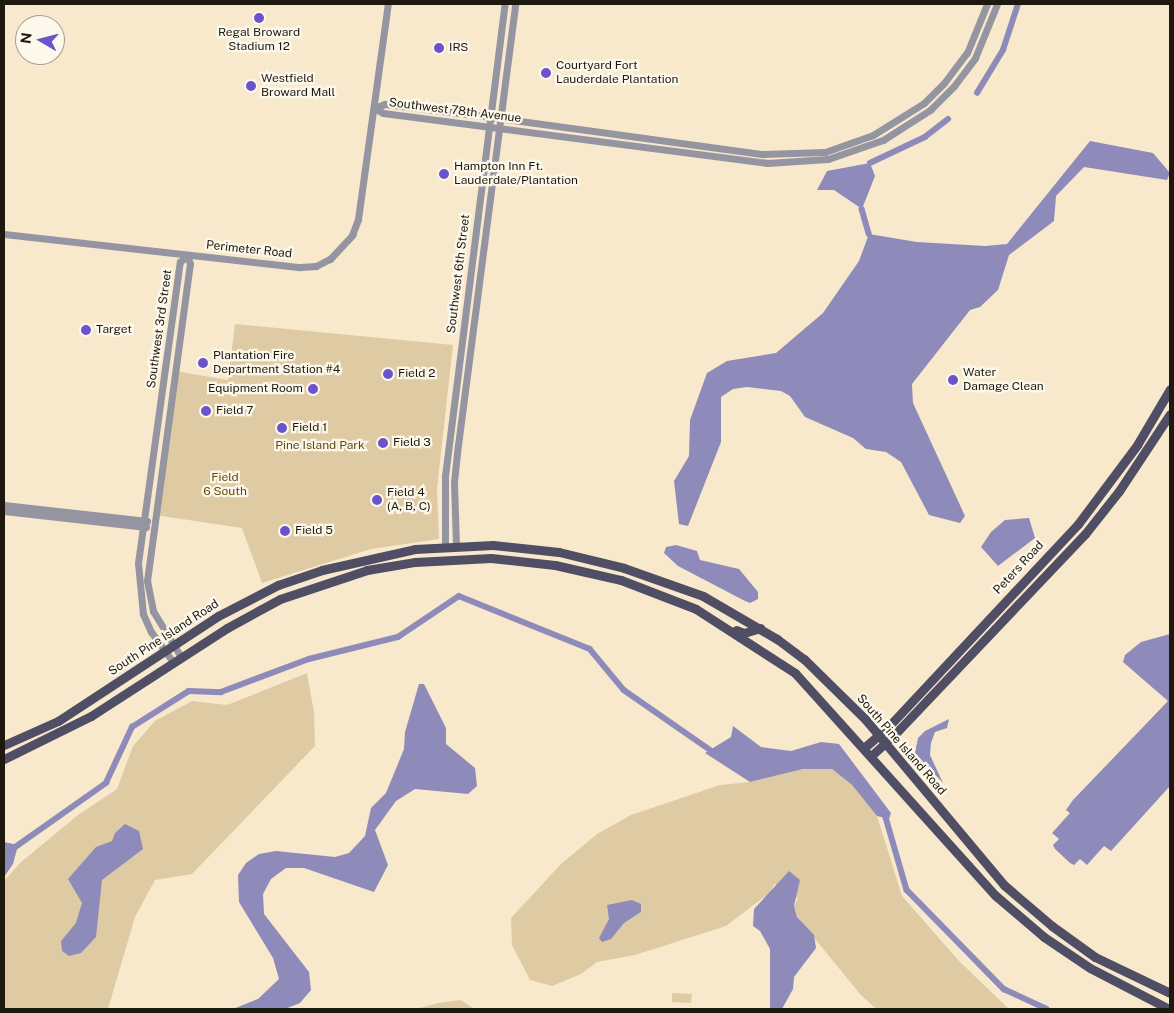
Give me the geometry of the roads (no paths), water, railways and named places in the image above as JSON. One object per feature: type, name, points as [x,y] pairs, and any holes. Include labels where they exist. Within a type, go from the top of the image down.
[{"type":"main road","name":"Peters Road","points":[[865,747],[879,735],[1078,524],[1132,453],[1170,389]]},
{"type":"main road","name":"Peters Road","points":[[872,754],[886,742],[1085,534],[1119,491],[1170,414]]},
{"type":"main road","name":"South Pine Island Road","points":[[4,745],[58,721],[164,650],[232,609],[293,580],[363,558],[456,546],[526,547],[624,568],[703,596],[760,628],[804,660],[886,742],[1004,885],[1052,926],[1095,957],[1170,993]]},
{"type":"main road","name":"South Pine Island Road","points":[[4,759],[92,716],[173,662],[252,613],[298,593],[377,569],[415,562],[491,558],[555,565],[621,580],[696,609],[728,627],[795,673],[872,754],[972,870],[1044,937],[1090,968],[1169,1009]]},
{"type":"main road","points":[[293,580],[298,593]]},
{"type":"main road","points":[[728,627],[744,633],[760,628]]},
{"type":"street","name":"Perimeter Road","points":[[4,234],[300,267],[316,266],[330,259],[352,235],[358,219],[388,4]]},
{"type":"street","name":"Southwest 6th Street","points":[[445,547],[445,476],[505,4]]},
{"type":"street","name":"Southwest 6th Street","points":[[456,546],[454,508],[457,455],[515,4]]},
{"type":"street","name":"Southwest 78th Avenue","points":[[374,108],[385,104],[763,154],[825,152],[873,135],[901,120],[944,83],[966,53],[987,4]]},
{"type":"street","name":"Southwest 78th Avenue","points":[[374,108],[383,113],[734,159],[767,163],[811,162],[866,148],[906,128],[954,86],[975,58],[997,4]]},
{"type":"street","points":[[734,159],[751,152]]},
{"type":"street","points":[[745,160],[763,154]]},
{"type":"street","name":"Southwest 3rd Street","points":[[173,662],[151,632],[139,599],[138,563],[180,262],[187,255],[190,264],[148,564],[149,597],[160,627],[181,657]]},
{"type":"street","points":[[172,320],[182,324]]},
{"type":"street","points":[[4,505],[144,520],[154,525]]},
{"type":"street","points":[[4,511],[143,528],[154,525]]},
{"type":"waterway","points":[[977,93],[1003,50],[1018,4]]},
{"type":"waterway","points":[[870,163],[925,137],[948,119]]},
{"type":"waterway","points":[[862,209],[869,234]]},
{"type":"waterway","points":[[4,855],[106,783],[132,727],[189,691],[221,692],[309,659],[398,637],[459,596],[590,649],[624,690],[716,754]]},
{"type":"waterway","points":[[885,814],[907,890],[1004,989],[1047,1009]]},
{"type":"place","name":"Regal Broward Stadium 12","points":[[259,18]]},
{"type":"place","name":"IRS","points":[[439,48]]},
{"type":"place","name":"Courtyard Fort Lauderdale Plantation","points":[[546,73]]},
{"type":"place","name":"Westfield Broward Mall","points":[[251,86]]},
{"type":"place","name":"Hampton Inn Ft. Lauderdale/Plantation","points":[[444,174]]},
{"type":"place","name":"Target","points":[[86,330]]},
{"type":"place","name":"Plantation Fire Department Station #4","points":[[203,363]]},
{"type":"place","name":"Field 2","points":[[388,374]]},
{"type":"place","name":"Water Damage Clean","points":[[953,380]]},
{"type":"place","name":"Equipment Room","points":[[313,389]]},
{"type":"place","name":"Field 7","points":[[206,411]]},
{"type":"place","name":"Field 1","points":[[282,428]]},
{"type":"place","name":"Field 3","points":[[383,443]]},
{"type":"place","name":"Field 4 (A, B, C)","points":[[377,500]]},
{"type":"place","name":"Field 5","points":[[285,531]]},
{"type":"park label","name":"Pine Island Park","points":[[320,446]]},
{"type":"park label","name":"Field 6 South","points":[[225,485]]}]
